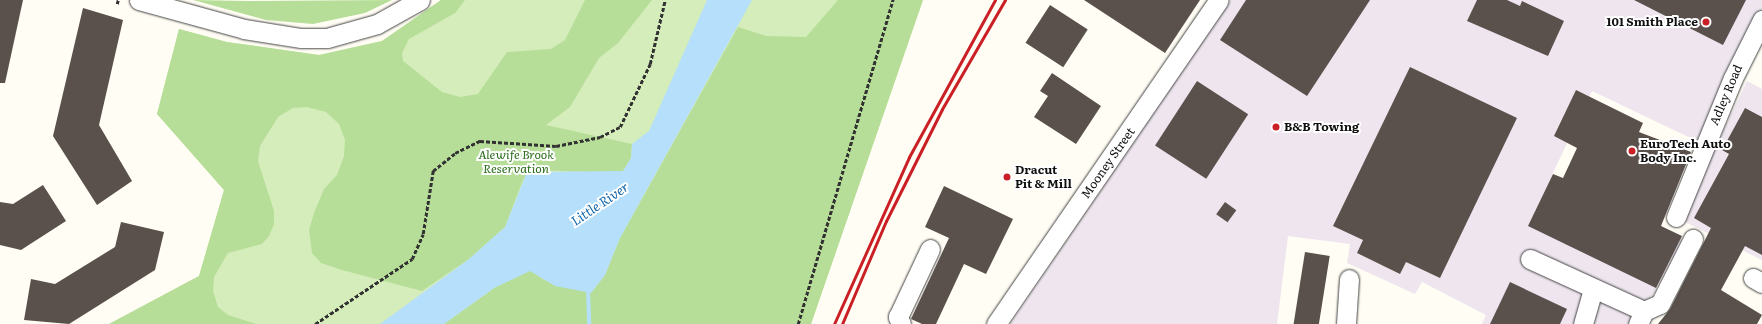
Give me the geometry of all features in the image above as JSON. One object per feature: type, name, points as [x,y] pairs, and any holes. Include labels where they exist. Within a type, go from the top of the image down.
[{"type":"street","points":[[139,0],[244,29],[301,38],[328,38],[377,24],[420,0]]},
{"type":"street","name":"Mooney Street","points":[[996,324],[1219,0]]},
{"type":"street","name":"Adley Road","points":[[1676,217],[1733,78],[1762,20]]},
{"type":"street","points":[[1530,259],[1593,288],[1641,317],[1660,304],[1694,239]]},
{"type":"street","points":[[901,324],[898,317],[930,249]]},
{"type":"street","points":[[1346,324],[1349,279]]},
{"type":"street","points":[[1583,324],[1593,288]]},
{"type":"path","points":[[117,4],[118,0]]},
{"type":"path","points":[[315,324],[412,259],[422,234],[433,171],[455,153],[480,141],[556,146],[600,137],[620,127],[650,64],[665,0]]},
{"type":"path","points":[[798,324],[893,0]]},
{"type":"shaded area","points":[[1231,0],[1762,0],[1762,9],[1699,142],[1592,91],[1551,177],[1684,240],[1636,324],[1482,324],[1486,315],[1422,282],[1415,294],[1347,263],[1350,244],[1288,236],[1277,324],[1010,324]]},
{"type":"shaded area","points":[[1747,81],[1762,89],[1762,260],[1681,220]]},
{"type":"green space","points":[[193,0],[392,0],[365,13],[313,24],[266,20]]},
{"type":"green space","name":"Alewife Brook Reservation","points":[[441,0],[923,0],[811,324],[109,324],[199,276],[224,190],[157,114],[179,29],[227,42],[319,55],[382,41]]},
{"type":"green space","points":[[441,0],[465,0],[455,13],[409,39],[402,53],[403,61],[442,92],[460,97],[478,94],[507,52],[551,49],[565,40],[585,0],[652,0],[618,43],[599,58],[570,107],[546,125],[632,144],[631,158],[623,171],[611,173],[534,170],[523,180],[505,227],[469,259],[422,291],[321,263],[312,253],[309,230],[324,189],[337,175],[344,156],[345,140],[339,124],[326,112],[307,107],[293,108],[278,117],[260,146],[258,161],[274,211],[274,224],[269,236],[262,244],[228,253],[214,277],[213,291],[218,307],[228,315],[256,324],[109,324],[199,276],[224,190],[157,114],[179,29],[227,42],[319,55],[382,41]]},
{"type":"green space","points":[[838,0],[923,0],[811,324],[444,324],[494,288],[530,270],[544,280],[591,293],[605,275],[620,238],[738,27],[766,36],[806,37]]},
{"type":"water","name":"Little River","points":[[707,0],[752,0],[620,238],[605,275],[591,293],[555,286],[530,271],[494,288],[444,324],[380,324],[469,259],[505,227],[527,172],[623,171],[631,158],[632,144],[649,131]]},
{"type":"building","points":[[0,0],[23,0],[5,83],[0,83]]},
{"type":"building","points":[[1084,0],[1200,0],[1165,53]]},
{"type":"building","points":[[1246,0],[1370,0],[1307,96],[1220,40]]},
{"type":"building","points":[[1477,0],[1507,0],[1520,6],[1522,1],[1564,21],[1548,56],[1467,21]]},
{"type":"building","name":"101 Smith Place","points":[[1634,0],[1746,0],[1723,45]]},
{"type":"building","points":[[1050,5],[1088,30],[1063,67],[1025,43]]},
{"type":"building","points":[[83,8],[123,20],[99,125],[132,181],[97,205],[53,136]]},
{"type":"building","points":[[1410,67],[1517,118],[1440,278],[1406,262],[1400,274],[1357,253],[1363,240],[1333,226]]},
{"type":"building","points":[[1052,73],[1101,106],[1076,144],[1034,117],[1048,96],[1040,91]]},
{"type":"building","points":[[1197,81],[1248,114],[1206,179],[1155,146]]},
{"type":"building","points":[[1576,90],[1643,123],[1639,132],[1691,152],[1661,226],[1682,236],[1656,288],[1528,226],[1553,174],[1563,178],[1577,148],[1554,136]]},
{"type":"building","points":[[1745,108],[1762,117],[1762,255],[1745,246],[1721,290],[1762,315],[1757,324],[1658,324],[1670,309],[1711,228],[1694,218],[1729,154],[1722,150]]},
{"type":"building","points":[[43,185],[66,221],[21,250],[0,245],[0,202],[13,204]]},
{"type":"building","points":[[944,186],[1013,219],[986,274],[964,264],[936,324],[922,324],[911,319],[949,238],[925,227]]},
{"type":"building","points":[[1225,202],[1236,210],[1228,222],[1216,214]]},
{"type":"building","points":[[121,222],[164,232],[155,270],[69,324],[24,320],[31,279],[55,284],[115,247]]},
{"type":"building","points":[[1305,252],[1330,256],[1319,324],[1294,324]]},
{"type":"building","points":[[1510,282],[1567,309],[1560,324],[1490,324]]},
{"type":"waterway","points":[[588,289],[589,324]]},
{"type":"railway","points":[[834,324],[909,157],[995,0]]},
{"type":"railway","points":[[842,324],[886,221],[942,109],[1005,0]]},
{"type":"place","name":"101 Smith Place","points":[[1706,22]]},
{"type":"place","name":"B&B Towing","points":[[1276,127]]},
{"type":"place","name":"EuroTech Auto Body Inc.","points":[[1632,151]]},
{"type":"place","name":"Dracut Pit & Mill","points":[[1007,177]]}]
